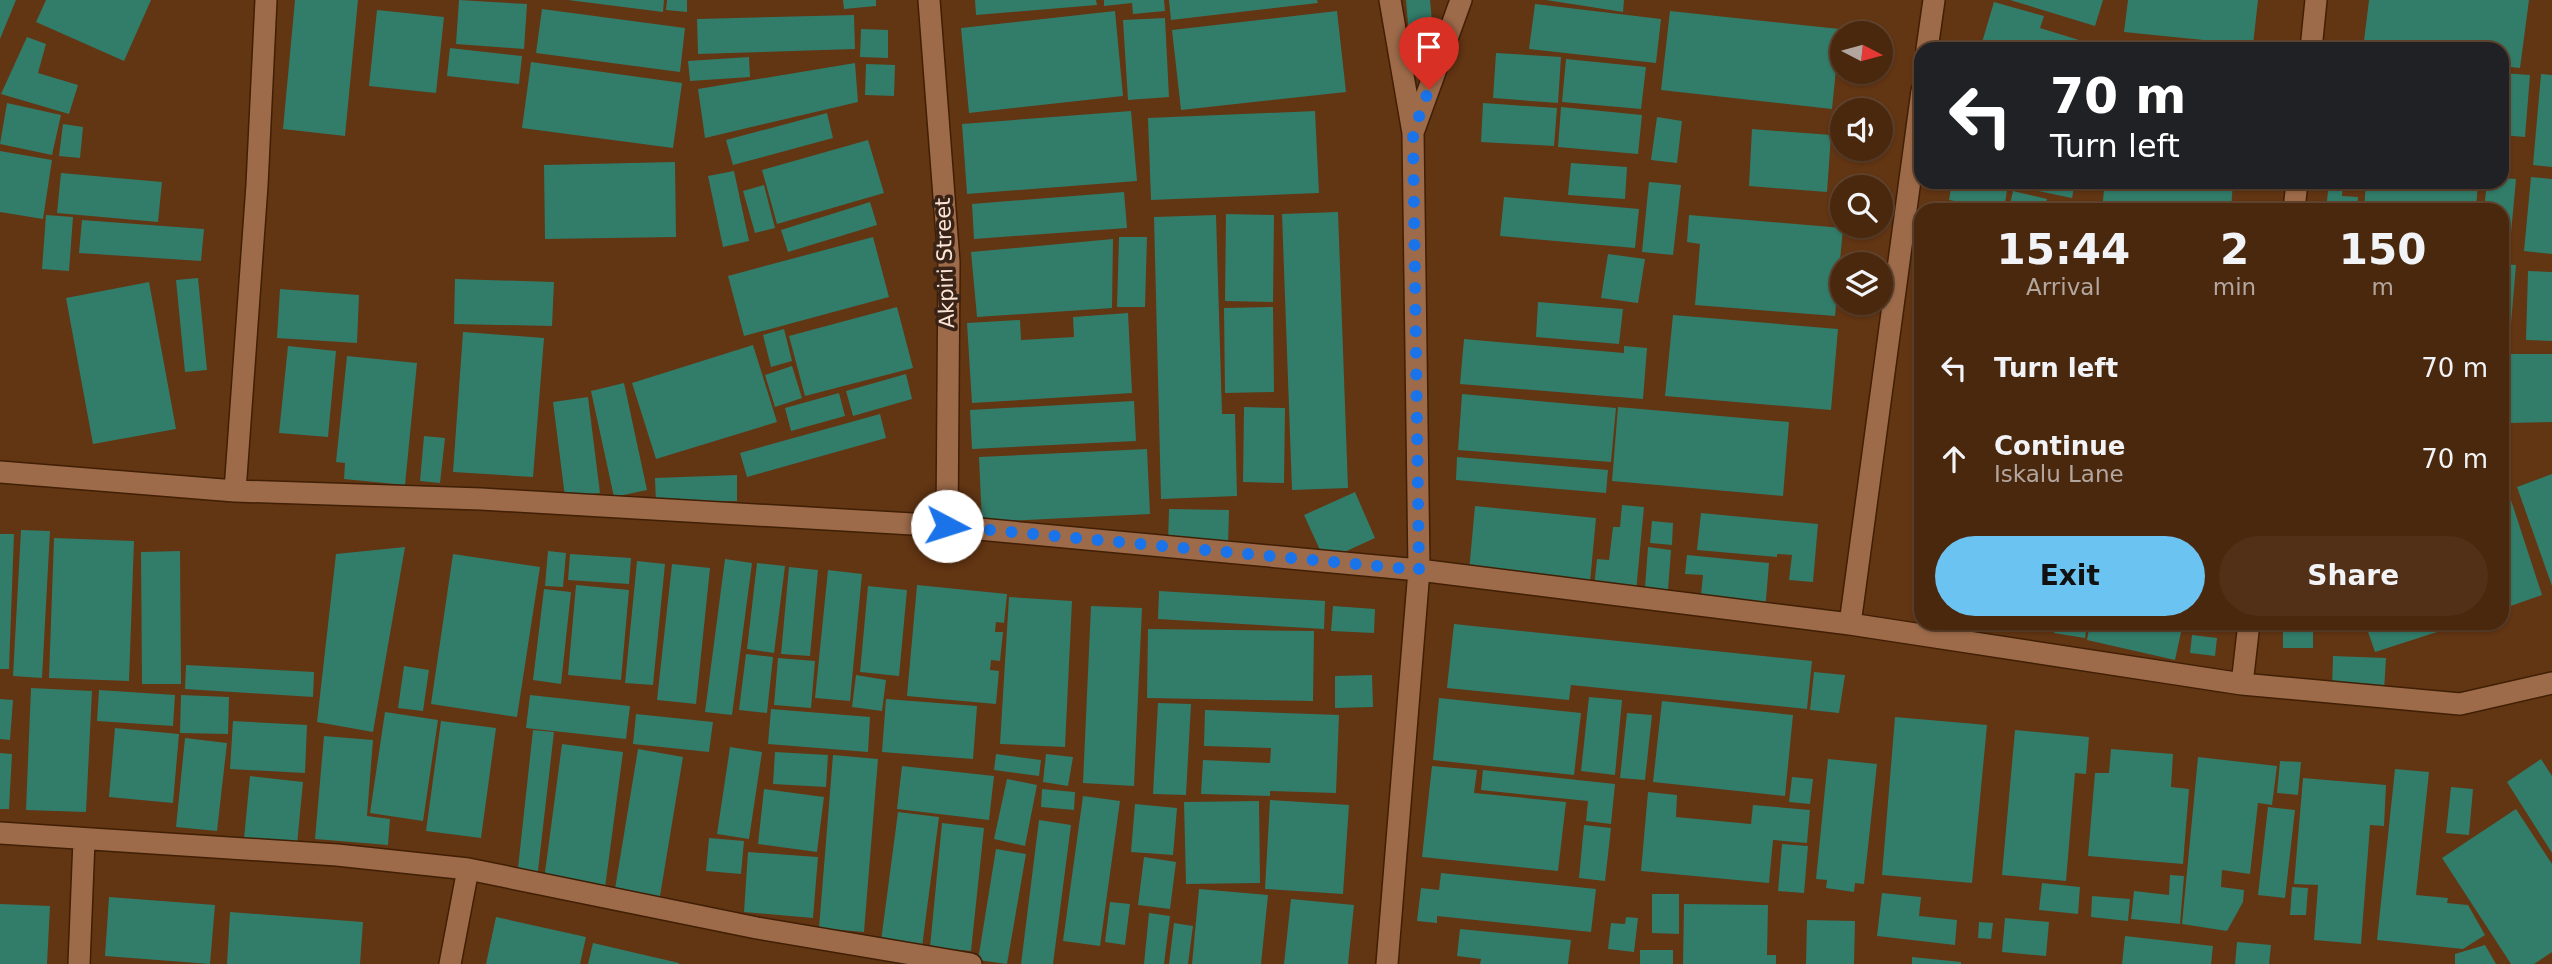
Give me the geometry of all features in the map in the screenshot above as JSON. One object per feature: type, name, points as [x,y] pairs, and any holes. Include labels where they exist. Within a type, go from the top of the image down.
[{"type":"street","points":[[235,491],[257,185],[266,0]]},
{"type":"street","name":"Akpiri Street","points":[[929,0],[949,262],[947,526]]},
{"type":"street","points":[[1387,964],[1419,570],[1413,133],[1390,0]]},
{"type":"street","points":[[1413,133],[1461,0]]},
{"type":"street","points":[[1928,42],[1934,0]]},
{"type":"street","points":[[2312,42],[2316,0]]},
{"type":"street","points":[[1850,624],[1914,150]]},
{"type":"street","points":[[0,472],[235,491],[481,499],[947,526],[1419,570],[1850,624],[2242,684],[2460,704],[2552,683]]},
{"type":"street","points":[[2242,684],[2248,630]]},
{"type":"street","points":[[0,833],[337,855],[468,869],[757,928],[971,964]]},
{"type":"street","points":[[79,964],[84,840]]},
{"type":"street","points":[[450,964],[468,869]]},
{"type":"building","points":[[0,0],[16,0],[0,39]]},
{"type":"building","points":[[46,0],[151,0],[124,61],[36,22]]},
{"type":"building","points":[[295,0],[358,0],[345,136],[283,129]]},
{"type":"building","points":[[459,0],[527,4],[524,49],[456,44]]},
{"type":"building","points":[[568,0],[664,0],[663,12]]},
{"type":"building","points":[[667,0],[687,0],[687,12],[666,10]]},
{"type":"building","points":[[843,0],[876,0],[876,6],[844,9]]},
{"type":"building","points":[[975,0],[1096,0],[1097,5],[976,15]]},
{"type":"building","points":[[1104,0],[1164,0],[1165,11],[1133,14],[1132,3],[1104,6]]},
{"type":"building","points":[[1169,0],[1317,0],[1318,3],[1171,20]]},
{"type":"building","points":[[1406,0],[1430,0],[1435,55],[1411,58]]},
{"type":"building","points":[[1546,0],[1624,0],[1623,12]]},
{"type":"building","points":[[2010,0],[2103,0],[2095,26]]},
{"type":"building","points":[[2128,0],[2258,0],[2253,42],[2223,42],[2124,32]]},
{"type":"building","points":[[2369,0],[2529,0],[2520,68],[2509,67],[2509,42],[2364,42]]},
{"type":"building","points":[[1994,2],[2044,16],[2040,28],[2085,42],[1982,42]]},
{"type":"building","points":[[1535,4],[1661,19],[1656,63],[1529,49]]},
{"type":"building","points":[[542,9],[685,28],[680,72],[536,53]]},
{"type":"building","points":[[377,10],[444,17],[436,93],[369,86]]},
{"type":"building","points":[[1115,11],[1123,96],[969,113],[961,28]]},
{"type":"building","points":[[1337,11],[1346,92],[1181,110],[1172,30]]},
{"type":"building","points":[[1670,11],[1830,28],[1830,84],[1834,84],[1830,109],[1661,90]]},
{"type":"building","points":[[854,15],[855,49],[698,54],[697,19]]},
{"type":"building","points":[[1165,18],[1169,97],[1128,100],[1123,20]]},
{"type":"building","points":[[861,29],[888,30],[888,58],[860,57]]},
{"type":"building","points":[[27,37],[46,44],[38,73],[78,85],[69,114],[1,94]]},
{"type":"building","points":[[450,48],[522,56],[519,84],[447,76]]},
{"type":"building","points":[[1496,53],[1561,57],[1558,103],[1493,98]]},
{"type":"building","points":[[749,57],[750,77],[690,81],[688,61]]},
{"type":"building","points":[[1566,59],[1646,67],[1641,109],[1562,102]]},
{"type":"building","points":[[531,62],[682,83],[673,148],[522,128]]},
{"type":"building","points":[[855,63],[858,102],[705,138],[698,89]]},
{"type":"building","points":[[866,64],[895,65],[894,96],[865,95]]},
{"type":"building","points":[[2509,74],[2530,75],[2525,137],[2509,136]]},
{"type":"building","points":[[2541,74],[2552,75],[2552,167],[2533,165]]},
{"type":"building","points":[[7,103],[61,115],[52,155],[0,144]]},
{"type":"building","points":[[1483,103],[1557,108],[1554,146],[1481,142]]},
{"type":"building","points":[[1561,107],[1642,115],[1638,154],[1558,147]]},
{"type":"building","points":[[1131,111],[1137,181],[967,194],[962,124]]},
{"type":"building","points":[[1315,111],[1319,193],[1151,200],[1148,118]]},
{"type":"building","points":[[827,113],[833,138],[733,165],[726,140]]},
{"type":"building","points":[[1657,117],[1682,121],[1677,163],[1651,160]]},
{"type":"building","points":[[63,124],[83,127],[80,158],[59,156]]},
{"type":"building","points":[[1752,129],[1830,135],[1827,192],[1749,186]]},
{"type":"building","points":[[868,140],[884,193],[777,224],[762,170]]},
{"type":"building","points":[[0,151],[52,160],[43,219],[0,212]]},
{"type":"building","points":[[675,162],[676,237],[545,239],[544,165]]},
{"type":"building","points":[[1571,163],[1627,167],[1625,199],[1568,195]]},
{"type":"building","points":[[734,171],[749,241],[723,247],[708,176]]},
{"type":"building","points":[[61,173],[162,182],[158,222],[57,213]]},
{"type":"building","points":[[2531,177],[2552,179],[2552,254],[2524,251]]},
{"type":"building","points":[[2509,178],[2516,179],[2510,244],[2509,203],[2485,203],[2486,189],[2509,189]]},
{"type":"building","points":[[1649,182],[1681,185],[1673,255],[1642,252]]},
{"type":"building","points":[[764,185],[775,228],[755,233],[743,191]]},
{"type":"building","points":[[1951,189],[2007,190],[2005,203],[1966,203],[1949,200]]},
{"type":"building","points":[[2029,189],[2074,189],[2072,198]]},
{"type":"building","points":[[2094,189],[2232,189],[2232,203],[2103,203],[2104,190]]},
{"type":"building","points":[[2328,189],[2342,189],[2342,196],[2358,197],[2358,203],[2327,203]]},
{"type":"building","points":[[2366,189],[2478,189],[2476,203],[2364,203]]},
{"type":"building","points":[[2013,191],[2047,199],[2046,203],[2010,203]]},
{"type":"building","points":[[1124,192],[1127,228],[974,239],[972,204]]},
{"type":"building","points":[[1504,197],[1639,209],[1635,248],[1500,236]]},
{"type":"building","points":[[870,202],[877,225],[788,252],[781,230]]},
{"type":"building","points":[[1338,212],[1348,488],[1292,490],[1282,214]]},
{"type":"building","points":[[1226,214],[1274,215],[1273,302],[1225,301]]},
{"type":"building","points":[[46,215],[73,217],[69,271],[42,269]]},
{"type":"building","points":[[1216,215],[1222,414],[1235,414],[1237,496],[1161,499],[1154,217]]},
{"type":"building","points":[[1689,215],[1830,227],[1830,238],[1842,238],[1841,252],[1830,252],[1830,315],[1835,316],[1695,305],[1700,244],[1687,242]]},
{"type":"building","points":[[82,220],[204,229],[201,261],[79,253]]},
{"type":"building","points":[[873,237],[889,297],[744,336],[728,276]]},
{"type":"building","points":[[1119,237],[1147,237],[1145,307],[1117,307]]},
{"type":"building","points":[[1113,239],[1112,308],[977,317],[971,252]]},
{"type":"building","points":[[1608,254],[1645,259],[1638,303],[1601,298]]},
{"type":"building","points":[[2509,264],[2516,265],[2509,335]]},
{"type":"building","points":[[2528,271],[2552,272],[2552,341],[2526,340]]},
{"type":"building","points":[[198,278],[207,370],[185,372],[176,280]]},
{"type":"building","points":[[455,279],[554,282],[552,326],[454,324]]},
{"type":"building","points":[[149,282],[176,429],[93,444],[66,298]]},
{"type":"building","points":[[280,289],[359,295],[357,343],[277,338]]},
{"type":"building","points":[[1538,302],[1623,309],[1619,344],[1536,337]]},
{"type":"building","points":[[897,307],[913,368],[805,396],[789,336]]},
{"type":"building","points":[[1273,307],[1274,392],[1225,393],[1224,308]]},
{"type":"building","points":[[1128,313],[1132,393],[972,403],[967,323],[1020,320],[1021,340],[1074,337],[1073,317]]},
{"type":"building","points":[[1673,315],[1838,329],[1831,410],[1665,396]]},
{"type":"building","points":[[784,329],[792,361],[771,367],[763,335]]},
{"type":"building","points":[[463,332],[544,338],[533,477],[453,472]]},
{"type":"building","points":[[1464,339],[1624,353],[1624,346],[1647,348],[1643,399],[1460,384]]},
{"type":"building","points":[[753,345],[777,422],[656,459],[632,383]]},
{"type":"building","points":[[288,346],[336,351],[328,437],[279,433]]},
{"type":"building","points":[[2509,354],[2552,354],[2552,422],[2509,423]]},
{"type":"building","points":[[347,356],[417,363],[405,485],[344,479],[345,463],[336,462]]},
{"type":"building","points":[[792,366],[802,398],[775,407],[765,375]]},
{"type":"building","points":[[906,374],[912,399],[853,416],[846,391]]},
{"type":"building","points":[[624,383],[647,490],[614,497],[591,391]]},
{"type":"building","points":[[839,393],[845,416],[791,431],[785,408]]},
{"type":"building","points":[[1462,394],[1616,408],[1611,462],[1458,450]]},
{"type":"building","points":[[588,397],[600,493],[565,497],[553,402]]},
{"type":"building","points":[[1134,401],[1136,441],[972,449],[970,410]]},
{"type":"building","points":[[1244,407],[1285,408],[1284,483],[1243,482]]},
{"type":"building","points":[[1618,407],[1789,422],[1783,496],[1612,481]]},
{"type":"building","points":[[880,414],[886,438],[747,477],[740,453]]},
{"type":"building","points":[[424,436],[445,438],[440,483],[420,481]]},
{"type":"building","points":[[1147,449],[1150,514],[982,522],[979,457]]},
{"type":"building","points":[[1457,457],[1608,470],[1606,493],[1456,480]]},
{"type":"building","points":[[2552,474],[2552,586],[2517,487]]},
{"type":"building","points":[[737,475],[737,501],[656,504],[655,478]]},
{"type":"building","points":[[1355,492],[1375,538],[1325,561],[1304,515]]},
{"type":"building","points":[[2509,494],[2542,595],[2509,607]]},
{"type":"building","points":[[1622,505],[1644,507],[1636,592],[1594,588],[1597,559],[1609,560],[1613,527],[1620,527]]},
{"type":"building","points":[[1475,506],[1596,518],[1590,582],[1469,571]]},
{"type":"building","points":[[1169,509],[1229,510],[1228,545],[1168,544]]},
{"type":"building","points":[[1701,513],[1818,524],[1813,582],[1789,580],[1792,555],[1777,554],[1777,557],[1697,550]]},
{"type":"building","points":[[1652,521],[1673,523],[1672,545],[1650,543]]},
{"type":"building","points":[[21,530],[50,531],[42,678],[13,676]]},
{"type":"building","points":[[0,534],[14,534],[9,669],[0,669]]},
{"type":"building","points":[[54,538],[134,541],[129,681],[49,678]]},
{"type":"building","points":[[405,547],[373,732],[317,722],[336,554]]},
{"type":"building","points":[[1648,547],[1671,550],[1668,590],[1645,588]]},
{"type":"building","points":[[180,551],[181,684],[142,684],[141,552]]},
{"type":"building","points":[[548,551],[566,553],[563,587],[545,586]]},
{"type":"building","points":[[453,554],[540,567],[517,717],[431,704]]},
{"type":"building","points":[[570,554],[631,558],[629,584],[568,580]]},
{"type":"building","points":[[1687,555],[1769,563],[1765,612],[1734,609],[1735,599],[1701,595],[1703,575],[1685,574]]},
{"type":"building","points":[[725,559],[752,563],[732,715],[705,712]]},
{"type":"building","points":[[637,561],[665,564],[653,685],[625,683]]},
{"type":"building","points":[[757,563],[785,566],[774,653],[747,649]]},
{"type":"building","points":[[672,564],[710,568],[696,704],[657,700]]},
{"type":"building","points":[[789,567],[818,570],[810,656],[781,654]]},
{"type":"building","points":[[828,570],[862,574],[850,701],[815,698]]},
{"type":"building","points":[[576,585],[629,590],[621,680],[568,675]]},
{"type":"building","points":[[917,585],[1007,594],[1004,623],[996,622],[995,632],[1003,632],[1000,661],[991,660],[990,670],[999,671],[996,704],[907,696]]},
{"type":"building","points":[[868,586],[907,590],[899,676],[860,672]]},
{"type":"building","points":[[544,589],[571,592],[561,684],[533,680]]},
{"type":"building","points":[[1159,591],[1325,601],[1324,629],[1158,619]]},
{"type":"building","points":[[1009,597],[1072,601],[1065,747],[1000,744]]},
{"type":"building","points":[[1091,606],[1142,608],[1134,786],[1083,783]]},
{"type":"building","points":[[1333,606],[1375,609],[1374,633],[1331,631]]},
{"type":"building","points":[[1454,624],[1812,661],[1807,709],[1571,685],[1569,700],[1447,688]]},
{"type":"building","points":[[1148,629],[1314,631],[1313,701],[1147,698]]},
{"type":"building","points":[[2054,630],[2086,630],[2085,638],[2054,633]]},
{"type":"building","points":[[2089,630],[2181,630],[2175,660],[2087,640]]},
{"type":"building","points":[[2283,630],[2313,630],[2313,648],[2283,648]]},
{"type":"building","points":[[2367,630],[2436,630],[2437,632],[2375,652]]},
{"type":"building","points":[[2192,635],[2217,638],[2215,656],[2190,653]]},
{"type":"building","points":[[746,654],[773,657],[767,713],[739,710]]},
{"type":"building","points":[[2333,656],[2386,658],[2384,691],[2332,688]]},
{"type":"building","points":[[778,658],[815,661],[811,708],[774,705]]},
{"type":"building","points":[[186,665],[314,672],[313,697],[185,689]]},
{"type":"building","points":[[404,666],[429,670],[423,711],[398,708]]},
{"type":"building","points":[[1814,672],[1845,675],[1839,713],[1810,710]]},
{"type":"building","points":[[856,675],[886,680],[882,711],[852,707]]},
{"type":"building","points":[[1372,675],[1373,707],[1335,708],[1335,676]]},
{"type":"building","points":[[31,688],[92,691],[86,812],[26,810]]},
{"type":"building","points":[[99,690],[175,695],[173,726],[97,721]]},
{"type":"building","points":[[181,695],[229,697],[228,734],[180,733]]},
{"type":"building","points":[[530,695],[630,706],[626,739],[526,728]]},
{"type":"building","points":[[1589,697],[1622,700],[1615,775],[1581,771]]},
{"type":"building","points":[[1439,698],[1581,713],[1574,775],[1433,760]]},
{"type":"building","points":[[0,699],[13,700],[10,740],[0,739]]},
{"type":"building","points":[[886,699],[977,706],[973,759],[882,752]]},
{"type":"building","points":[[1662,701],[1793,715],[1785,796],[1653,782]]},
{"type":"building","points":[[1158,703],[1191,704],[1186,795],[1153,794]]},
{"type":"building","points":[[771,709],[870,717],[868,752],[768,744]]},
{"type":"building","points":[[1205,710],[1339,715],[1336,793],[1270,791],[1270,796],[1201,794],[1203,760],[1270,763],[1271,748],[1204,746]]},
{"type":"building","points":[[385,712],[438,720],[423,821],[370,813]]},
{"type":"building","points":[[1627,713],[1652,715],[1645,780],[1620,778]]},
{"type":"building","points":[[636,714],[713,722],[709,752],[633,744]]},
{"type":"building","points":[[1895,717],[1987,725],[1972,883],[1882,875]]},
{"type":"building","points":[[233,721],[307,725],[305,773],[230,769]]},
{"type":"building","points":[[441,721],[496,728],[481,838],[426,831]]},
{"type":"building","points":[[115,728],[179,734],[173,803],[109,797]]},
{"type":"building","points":[[533,730],[554,732],[537,879],[517,877]]},
{"type":"building","points":[[2015,730],[2089,737],[2086,774],[2075,773],[2066,881],[2002,875]]},
{"type":"building","points":[[324,736],[373,740],[367,816],[390,819],[388,845],[315,839]]},
{"type":"building","points":[[185,738],[227,743],[217,831],[176,827]]},
{"type":"building","points":[[562,744],[623,752],[605,888],[544,880]]},
{"type":"building","points":[[730,747],[762,752],[749,839],[717,834]]},
{"type":"building","points":[[638,749],[683,757],[659,902],[614,895]]},
{"type":"building","points":[[2111,749],[2173,754],[2171,787],[2189,789],[2183,864],[2088,856],[2095,773],[2109,773]]},
{"type":"building","points":[[775,752],[828,755],[826,787],[773,784]]},
{"type":"building","points":[[0,753],[12,754],[9,809],[0,809]]},
{"type":"building","points":[[996,754],[1041,760],[1039,776],[994,770]]},
{"type":"building","points":[[1046,754],[1073,757],[1068,786],[1043,782]]},
{"type":"building","points":[[833,755],[878,759],[864,932],[819,928]]},
{"type":"building","points":[[2198,757],[2277,766],[2272,805],[2258,803],[2250,874],[2222,870],[2221,887],[2244,890],[2243,902],[2227,931],[2182,924]]},
{"type":"building","points":[[1828,759],[1877,764],[1864,884],[1855,883],[1854,892],[1826,888],[1827,880],[1816,879]]},
{"type":"building","points":[[2541,759],[2552,776],[2552,853],[2507,782]]},
{"type":"building","points":[[2280,761],[2301,762],[2298,795],[2277,793]]},
{"type":"building","points":[[902,766],[994,776],[989,820],[897,809]]},
{"type":"building","points":[[1432,766],[1477,770],[1474,793],[1566,802],[1558,871],[1422,857]]},
{"type":"building","points":[[2395,769],[2429,772],[2416,895],[2448,898],[2447,903],[2468,905],[2485,935],[2463,949],[2377,940]]},
{"type":"building","points":[[1483,770],[1615,784],[1611,824],[1586,821],[1588,801],[1481,790]]},
{"type":"building","points":[[250,776],[303,782],[297,845],[244,839]]},
{"type":"building","points":[[1792,777],[1813,779],[1810,804],[1789,802]]},
{"type":"building","points":[[2303,778],[2386,785],[2384,826],[2370,825],[2361,944],[2314,940],[2318,885],[2294,884]]},
{"type":"building","points":[[1007,779],[1037,785],[1025,846],[994,839]]},
{"type":"building","points":[[2451,787],[2473,789],[2469,835],[2446,833]]},
{"type":"building","points":[[764,789],[824,797],[817,852],[758,844]]},
{"type":"building","points":[[1042,789],[1075,792],[1074,810],[1041,807]]},
{"type":"building","points":[[1648,792],[1677,795],[1676,817],[1751,824],[1753,805],[1810,810],[1807,843],[1773,840],[1769,883],[1641,871]]},
{"type":"building","points":[[1083,796],[1120,801],[1100,946],[1063,941]]},
{"type":"building","points":[[1270,800],[1349,805],[1343,894],[1265,889]]},
{"type":"building","points":[[1259,801],[1260,883],[1186,884],[1184,802]]},
{"type":"building","points":[[1135,804],[1177,808],[1173,855],[1131,852]]},
{"type":"building","points":[[2268,807],[2295,810],[2285,898],[2258,895]]},
{"type":"building","points":[[2516,809],[2552,864],[2552,952],[2534,964],[2511,964],[2442,858]]},
{"type":"building","points":[[898,812],[939,817],[922,947],[881,941]]},
{"type":"building","points":[[1039,820],[1071,825],[1053,964],[1021,964]]},
{"type":"building","points":[[942,823],[984,828],[971,951],[930,947]]},
{"type":"building","points":[[1584,825],[1611,828],[1605,881],[1579,878]]},
{"type":"building","points":[[709,838],[744,841],[741,874],[706,871]]},
{"type":"building","points":[[1782,844],[1808,846],[1804,893],[1778,891]]},
{"type":"building","points":[[996,849],[1026,854],[1007,964],[978,960]]},
{"type":"building","points":[[748,852],[818,857],[813,918],[744,912]]},
{"type":"building","points":[[1144,857],[1176,862],[1170,909],[1138,905]]},
{"type":"building","points":[[1441,873],[1596,889],[1591,932],[1437,916],[1437,923],[1417,921],[1421,888],[1439,890]]},
{"type":"building","points":[[2170,875],[2184,876],[2180,924],[2131,919],[2134,891],[2169,895]]},
{"type":"building","points":[[2042,883],[2080,887],[2078,914],[2039,910]]},
{"type":"building","points":[[2292,887],[2308,888],[2306,915],[2290,915]]},
{"type":"building","points":[[1199,889],[1268,895],[1261,964],[1192,964]]},
{"type":"building","points":[[1882,893],[1921,897],[1919,916],[1957,920],[1955,945],[1877,936]]},
{"type":"building","points":[[1652,894],[1679,894],[1679,934],[1652,933]]},
{"type":"building","points":[[2092,896],[2130,899],[2128,921],[2091,917]]},
{"type":"building","points":[[109,897],[215,905],[210,964],[105,956]]},
{"type":"building","points":[[1291,899],[1354,905],[1348,964],[1284,964]]},
{"type":"building","points":[[1110,902],[1130,904],[1125,945],[1105,942]]},
{"type":"building","points":[[0,904],[50,906],[47,964],[0,964]]},
{"type":"building","points":[[1684,904],[1768,905],[1767,955],[1776,955],[1776,964],[1683,964]]},
{"type":"building","points":[[230,912],[363,922],[360,964],[227,964]]},
{"type":"building","points":[[1149,913],[1170,916],[1164,964],[1144,964]]},
{"type":"building","points":[[496,917],[586,937],[580,964],[486,964]]},
{"type":"building","points":[[1626,917],[1638,918],[1634,952],[1608,949],[1611,923],[1625,924]]},
{"type":"building","points":[[2005,918],[2049,922],[2046,956],[2002,952]]},
{"type":"building","points":[[1807,920],[1855,921],[1854,964],[1806,964]]},
{"type":"building","points":[[1979,922],[1993,923],[1991,939],[1978,938]]},
{"type":"building","points":[[1174,923],[1193,926],[1188,964],[1169,964]]},
{"type":"building","points":[[1460,929],[1571,940],[1568,964],[1480,964],[1481,959],[1457,956]]},
{"type":"building","points":[[2125,936],[2213,946],[2211,964],[2122,964]]},
{"type":"building","points":[[2237,942],[2271,945],[2269,964],[2235,964]]},
{"type":"building","points":[[593,943],[679,963],[679,964],[588,964]]},
{"type":"building","points":[[2485,945],[2496,964],[2455,964],[2455,954]]},
{"type":"building","points":[[1640,950],[1673,950],[1673,964],[1640,964]]},
{"type":"building","points":[[1912,957],[1961,962],[1961,964],[1912,964]]},
{"type":"route","points":[[947,526],[1419,570],[1413,133],[1429,89]]}]
